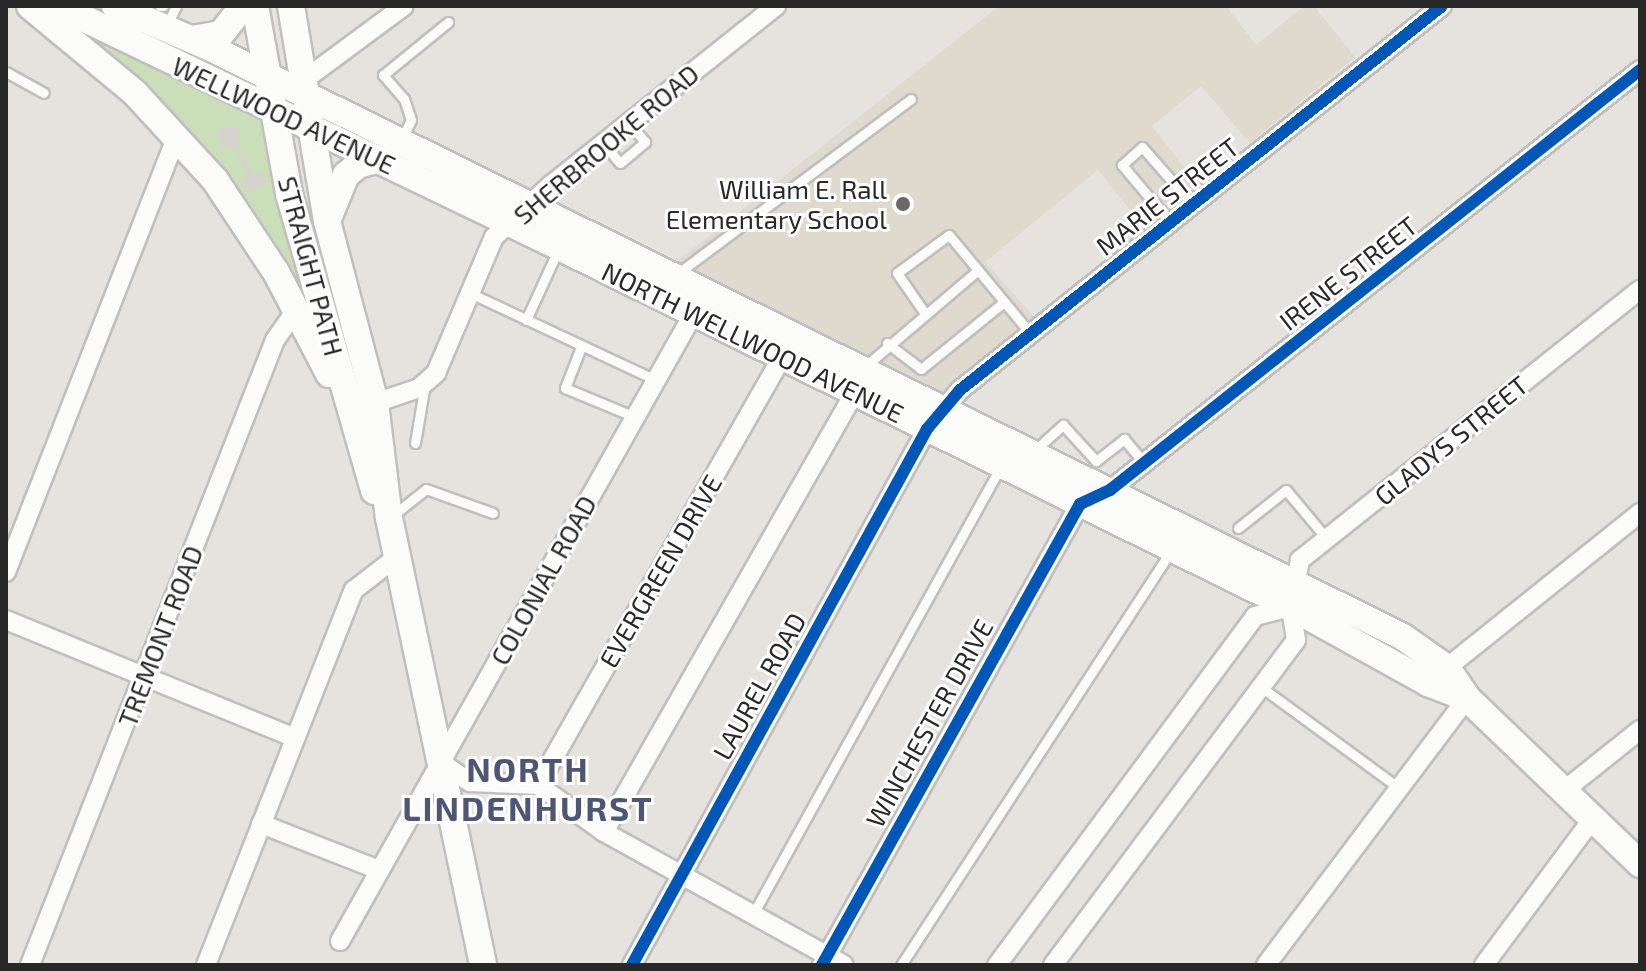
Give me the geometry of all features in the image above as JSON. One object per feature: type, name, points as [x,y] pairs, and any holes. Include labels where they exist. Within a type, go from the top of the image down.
[{"type":"main road","points":[[30,6],[135,93],[247,224],[352,417]]},
{"type":"main road","name":"WELLWOOD AVENUE","points":[[58,6],[91,24],[288,92]]},
{"type":"main road","name":"WELLWOOD AVENUE","points":[[115,6],[166,11],[192,39],[288,92],[309,126],[390,152],[519,215]]},
{"type":"main road","points":[[192,39],[221,34],[243,6]]},
{"type":"main road","name":"STRAIGHT PATH","points":[[255,6],[288,92]]},
{"type":"main road","points":[[268,6],[288,92],[390,152]]},
{"type":"main road","name":"STRAIGHT PATH","points":[[291,6],[288,92],[296,223],[369,482],[389,518]]},
{"type":"main road","name":"STRAIGHT PATH","points":[[309,126],[327,221],[375,403],[389,518],[483,965]]},
{"type":"main road","points":[[327,221],[346,175],[358,165],[390,152]]},
{"type":"main road","points":[[519,215],[669,287]]},
{"type":"main road","name":"NORTH WELLWOOD AVENUE","points":[[519,215],[560,247],[669,287],[700,302],[782,357],[944,408],[1403,637],[1438,676],[1467,698],[1566,789],[1640,864]]},
{"type":"main road","points":[[700,302],[859,380]]},
{"type":"main road","name":"NORTH WELLWOOD AVENUE","points":[[859,380],[927,429],[1438,676]]},
{"type":"street","points":[[288,92],[404,6]]},
{"type":"street","name":"SHERBROOKE ROAD","points":[[425,384],[436,373],[494,237],[603,143],[776,6]]},
{"type":"street","name":"MARIE STREET","points":[[927,429],[944,408],[1030,333],[1442,6]]},
{"type":"street","name":"IRENE STREET","points":[[1080,504],[1110,490],[1640,70]]},
{"type":"street","points":[[6,572],[176,138]]},
{"type":"street","name":"GLADYS STREET","points":[[1053,965],[1296,640],[1291,607],[1300,560],[1640,290]]},
{"type":"street","name":"COLONIAL ROAD","points":[[340,941],[700,302]]},
{"type":"street","name":"TREMONT ROAD","points":[[30,965],[275,340],[296,310]]},
{"type":"street","name":"EVERGREEN DRIVE","points":[[538,785],[782,357]]},
{"type":"street","points":[[604,832],[859,380]]},
{"type":"street","points":[[375,403],[425,384]]},
{"type":"street","name":"LAUREL ROAD","points":[[632,965],[927,429]]},
{"type":"street","name":"WINCHESTER DRIVE","points":[[831,962],[1080,504]]},
{"type":"street","points":[[1438,676],[1640,513]]},
{"type":"street","points":[[206,965],[354,590],[398,556]]},
{"type":"street","points":[[997,965],[1255,616],[1291,607]]},
{"type":"street","points":[[6,620],[295,738]]},
{"type":"street","points":[[1266,965],[1467,698]]},
{"type":"street","points":[[1566,789],[1640,730]]},
{"type":"street","points":[[440,762],[470,782],[538,785],[604,832],[753,914],[831,962]]},
{"type":"street","points":[[1484,965],[1594,817]]},
{"type":"street","points":[[261,824],[379,870]]},
{"type":"lane","points":[[390,152],[411,120],[404,99],[383,75],[448,22]]},
{"type":"lane","points":[[6,72],[44,93]]},
{"type":"lane","points":[[669,287],[911,99]]},
{"type":"lane","points":[[1170,222],[1122,165],[1142,147],[1192,204]]},
{"type":"lane","points":[[924,312],[897,273],[945,234],[1030,333]]},
{"type":"lane","points":[[526,320],[560,247]]},
{"type":"lane","points":[[859,380],[887,343],[978,270]]},
{"type":"lane","points":[[470,293],[656,380]]},
{"type":"lane","points":[[887,343],[921,369],[1004,302]]},
{"type":"lane","points":[[581,347],[565,388],[635,417]]},
{"type":"lane","points":[[415,443],[425,384]]},
{"type":"lane","points":[[1034,452],[1063,425],[1096,461],[1124,439],[1144,463]]},
{"type":"lane","points":[[753,914],[1001,466]]},
{"type":"lane","points":[[389,518],[426,489],[493,513]]},
{"type":"lane","points":[[1238,528],[1286,490],[1327,539]]},
{"type":"lane","points":[[901,965],[1171,549]]},
{"type":"lane","points":[[1261,687],[1399,788]]},
{"type":"shaded area","name":"William E. Rall Elementary School","points":[[999,6],[1226,6],[1256,45],[1304,6],[1314,6],[1355,57],[1250,143],[1201,86],[1152,126],[1196,183],[1143,226],[1098,170],[985,262],[1035,318],[937,396],[671,266]]},
{"type":"shaded area","points":[[222,127],[236,127],[241,137],[235,145],[253,175],[261,171],[267,182],[247,193],[241,182],[249,177],[232,147],[222,147],[216,137]]},
{"type":"green space","points":[[46,10],[268,116],[331,364],[257,228]]},
{"type":"cycle path","points":[[632,965],[927,429],[960,390],[1442,6]]},
{"type":"cycle path","points":[[822,965],[1080,504],[1110,490],[1640,70]]},
{"type":"place","name":"William E. Rall Elementary School","points":[[903,204]]},
{"type":"district","name":"NORTH LINDENHURST","points":[[528,788]]}]
